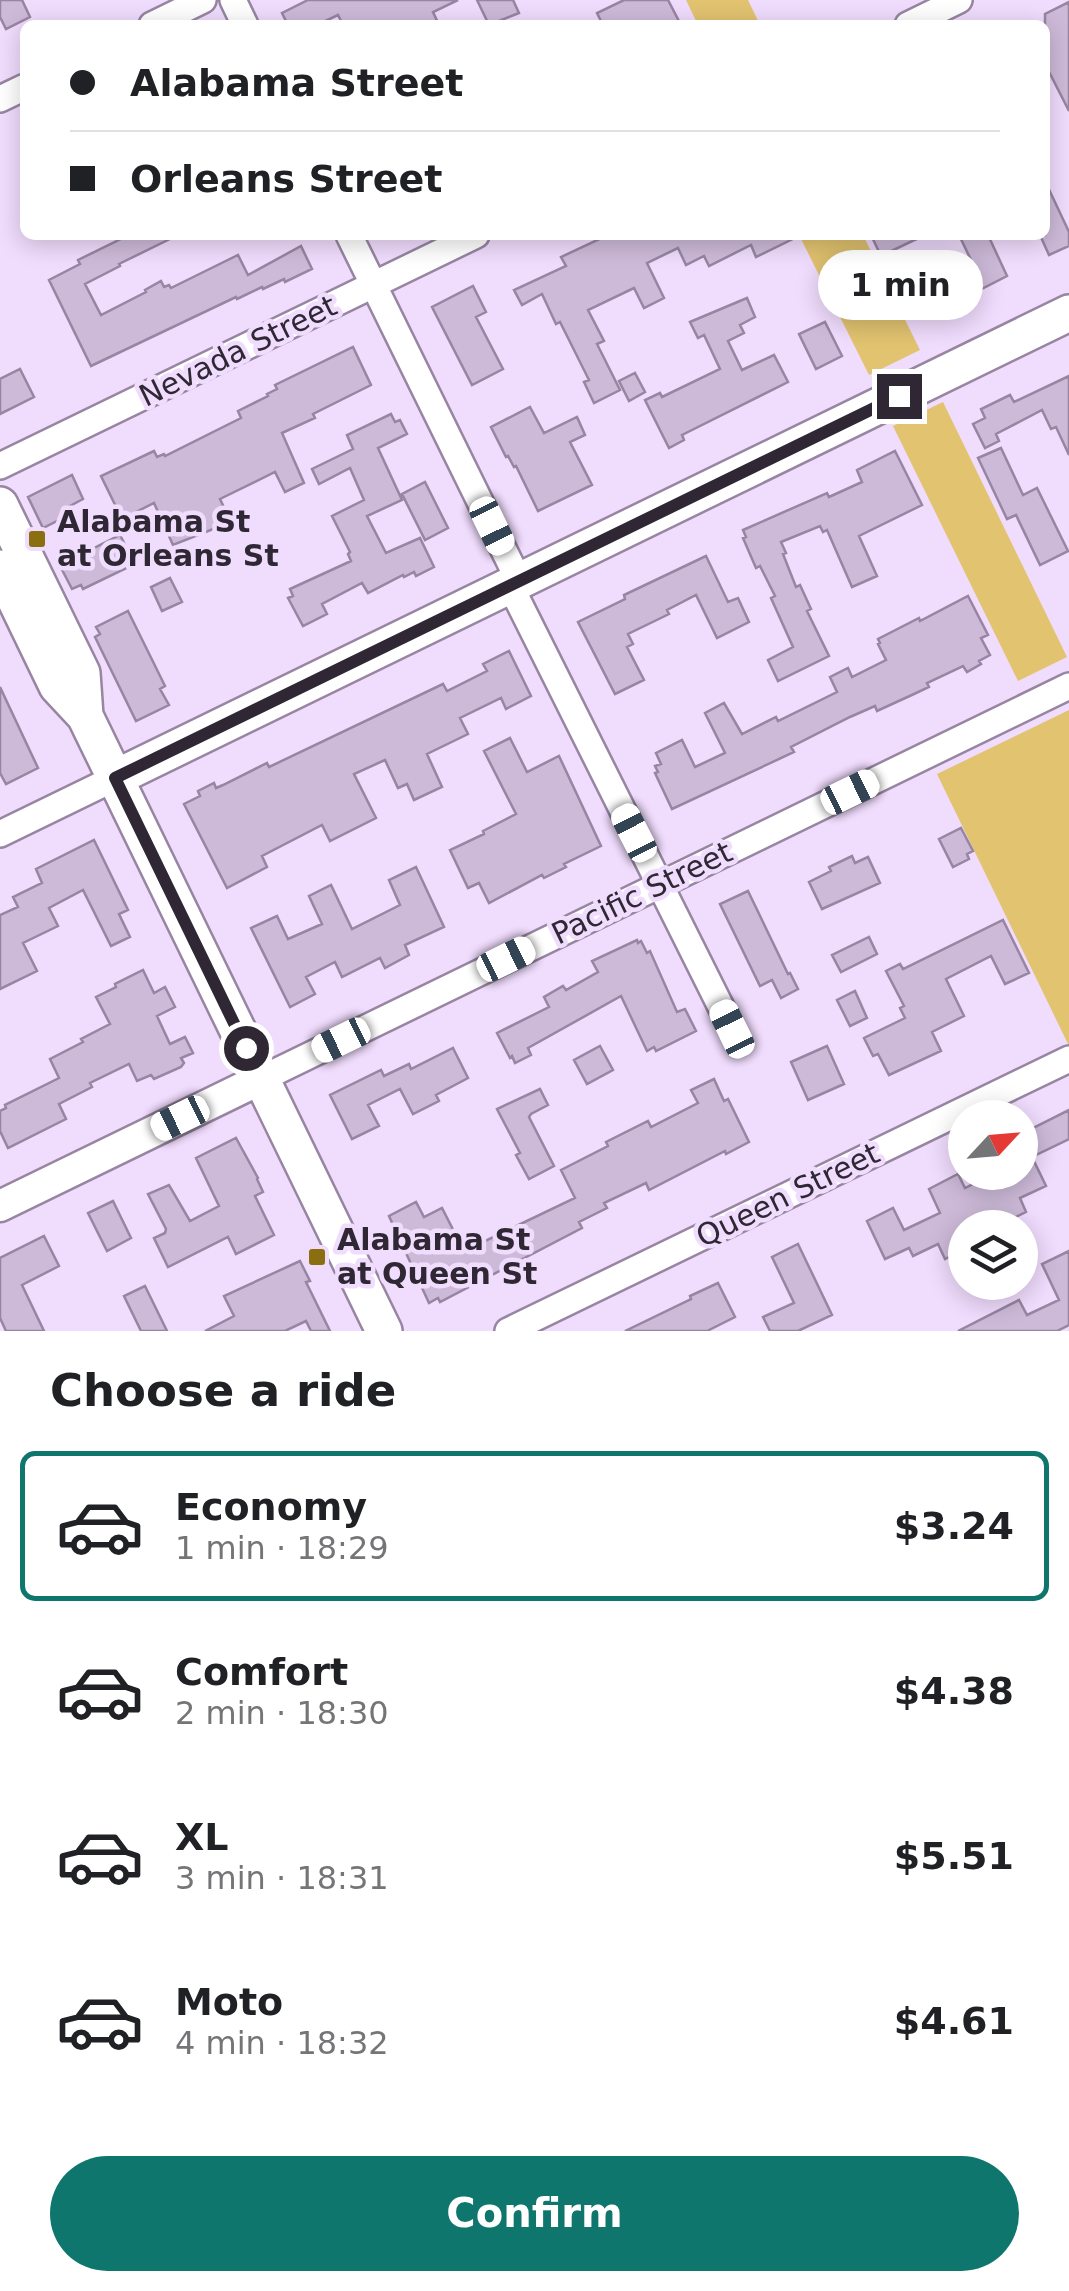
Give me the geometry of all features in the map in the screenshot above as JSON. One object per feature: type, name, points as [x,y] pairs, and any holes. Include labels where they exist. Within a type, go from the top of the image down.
[{"type":"main road","points":[[115,778],[1069,313]]},
{"type":"main road","points":[[0,505],[82,672],[85,716]]},
{"type":"main road","points":[[0,568],[57,686],[85,716],[384,1331]]},
{"type":"street","points":[[162,20],[204,0]]},
{"type":"street","points":[[918,20],[959,0]]},
{"type":"street","points":[[351,240],[732,1029]]},
{"type":"street","name":"Nevada Street","points":[[0,466],[466,240]]},
{"type":"street","name":"Pacific Street","points":[[0,1206],[1069,686]]},
{"type":"street","points":[[0,834],[115,778]]},
{"type":"street","name":"Queen Street","points":[[508,1331],[1069,1059]]},
{"type":"shaded area","points":[[686,0],[748,0],[758,20],[696,20]]},
{"type":"shaded area","points":[[802,240],[865,240],[920,350],[869,375]]},
{"type":"shaded area","points":[[943,402],[1067,657],[1018,681],[893,426]]},
{"type":"shaded area","points":[[1069,710],[1069,1046],[937,774]]},
{"type":"building","points":[[0,0],[22,0],[30,17],[6,29],[0,17]]},
{"type":"building","points":[[308,0],[458,0],[433,12],[437,20],[340,20],[338,15],[328,20],[286,20],[282,13]]},
{"type":"building","points":[[477,0],[513,0],[519,13],[502,20],[487,20]]},
{"type":"building","points":[[624,0],[668,0],[678,20],[600,20],[597,13]]},
{"type":"building","points":[[1069,2],[1069,111],[1050,74],[1050,20],[1045,20],[1045,14]]},
{"type":"building","points":[[1050,192],[1069,232],[1069,246],[1049,255],[1042,240],[1050,240]]},
{"type":"building","points":[[119,240],[168,240],[85,284],[101,315],[161,281],[164,287],[171,288],[238,255],[248,275],[301,246],[312,269],[236,297],[91,366],[49,280],[80,264],[78,260]]},
{"type":"building","points":[[597,240],[791,240],[756,257],[751,245],[709,266],[704,256],[686,265],[678,248],[647,263],[664,298],[644,308],[634,288],[588,310],[604,341],[597,344],[620,390],[594,403],[584,382],[589,380],[542,294],[522,305],[514,290],[566,266],[561,257]]},
{"type":"building","points":[[873,240],[915,240],[881,256]]},
{"type":"building","points":[[961,240],[990,240],[1007,276],[931,315],[930,312],[919,317],[904,281],[927,270],[931,279],[971,260]]},
{"type":"building","points":[[473,286],[486,312],[476,317],[503,369],[472,385],[432,307]]},
{"type":"building","points":[[747,298],[755,317],[740,325],[744,333],[728,341],[742,370],[774,355],[788,382],[682,435],[684,440],[669,448],[645,400],[660,393],[662,397],[720,369],[704,335],[698,338],[690,322]]},
{"type":"building","points":[[825,322],[842,356],[816,369],[799,334]]},
{"type":"building","points":[[353,347],[371,385],[282,433],[304,483],[285,492],[275,472],[220,499],[231,522],[173,545],[154,503],[122,519],[101,476],[154,451],[157,457],[165,456],[241,418],[238,411],[268,396],[277,389],[275,385]]},
{"type":"building","points":[[20,369],[34,397],[0,414],[0,379]]},
{"type":"building","points":[[635,373],[645,392],[629,401],[619,381]]},
{"type":"building","points":[[1069,376],[1069,455],[1056,427],[1051,429],[1042,410],[996,434],[999,441],[985,448],[973,424],[985,418],[981,409],[1010,395],[1014,402]]},
{"type":"building","points":[[530,407],[544,433],[577,417],[585,435],[570,442],[592,485],[538,511],[491,427]]},
{"type":"building","points":[[391,414],[395,422],[400,420],[407,434],[378,448],[402,500],[367,516],[386,553],[420,538],[434,567],[416,576],[414,572],[403,575],[368,593],[362,583],[322,604],[327,614],[303,626],[288,598],[293,596],[290,589],[351,561],[332,516],[364,500],[350,468],[319,484],[312,469],[353,449],[347,435]]},
{"type":"building","points":[[1001,448],[1023,495],[1037,488],[1068,551],[1040,565],[1016,515],[1007,519],[978,458]]},
{"type":"building","points":[[895,451],[922,505],[859,536],[877,576],[852,587],[827,530],[823,532],[820,526],[781,542],[796,587],[800,585],[811,609],[807,611],[829,656],[778,681],[768,660],[793,647],[771,598],[775,596],[760,566],[756,568],[743,530],[862,482],[857,470]]},
{"type":"building","points":[[72,475],[83,499],[68,507],[71,514],[43,528],[28,497]]},
{"type":"building","points":[[425,482],[448,528],[425,540],[402,494]]},
{"type":"building","points":[[120,535],[135,564],[83,589],[81,585],[72,589],[57,560],[82,548],[84,553]]},
{"type":"building","points":[[706,556],[728,602],[738,598],[749,622],[717,638],[696,595],[667,610],[669,614],[628,634],[633,644],[627,647],[644,680],[615,694],[578,622]]},
{"type":"building","points":[[170,578],[182,602],[162,611],[151,587]]},
{"type":"building","points":[[968,596],[988,635],[981,638],[990,655],[979,661],[981,664],[967,672],[963,666],[877,711],[875,706],[850,717],[791,747],[794,752],[672,809],[655,773],[655,766],[661,764],[656,753],[682,740],[695,767],[725,753],[705,713],[724,703],[742,734],[776,717],[778,721],[837,692],[830,677],[848,668],[852,677],[886,660],[878,639]]},
{"type":"building","points":[[128,611],[165,686],[160,689],[169,705],[136,721],[95,637],[100,634],[96,627]]},
{"type":"building","points":[[509,651],[531,696],[506,709],[501,698],[460,718],[468,734],[427,754],[442,787],[414,800],[407,784],[398,788],[385,760],[354,774],[376,818],[330,841],[322,825],[262,856],[267,867],[227,888],[184,804],[200,796],[198,791],[214,783],[216,788],[267,763],[269,767],[443,684],[447,691],[487,671],[483,664]]},
{"type":"building","points":[[0,687],[38,768],[6,784],[0,773]]},
{"type":"building","points":[[510,738],[527,772],[559,756],[601,846],[489,903],[479,883],[468,888],[450,850],[516,814],[484,751]]},
{"type":"building","points":[[961,828],[973,851],[967,854],[969,859],[953,867],[939,839]]},
{"type":"building","points":[[94,840],[128,910],[119,914],[130,937],[111,946],[83,890],[49,908],[58,926],[23,943],[37,971],[0,989],[0,915],[18,907],[13,897],[42,883],[36,869]]},
{"type":"building","points":[[852,856],[855,863],[868,857],[880,883],[822,909],[809,882]]},
{"type":"building","points":[[416,867],[444,927],[405,945],[409,955],[385,968],[380,958],[342,977],[335,962],[306,977],[315,994],[290,1007],[251,928],[277,916],[288,939],[322,924],[309,896],[331,885],[352,929],[400,905],[389,880]]},
{"type":"building","points":[[748,891],[798,989],[781,998],[772,980],[760,986],[720,904]]},
{"type":"building","points":[[1003,920],[1029,973],[1005,984],[991,956],[946,979],[964,1016],[932,1032],[941,1051],[889,1075],[864,1038],[905,1018],[900,1008],[904,1006],[886,971],[900,964],[903,969]]},
{"type":"building","points":[[869,937],[877,954],[841,972],[832,955]]},
{"type":"building","points":[[637,940],[647,953],[650,951],[677,1012],[685,1009],[696,1031],[656,1051],[654,1047],[647,1051],[621,996],[528,1048],[531,1055],[515,1063],[510,1058],[497,1033],[549,1007],[544,997],[598,972],[592,961]]},
{"type":"building","points":[[143,970],[154,993],[165,987],[175,1007],[157,1016],[170,1044],[185,1037],[193,1053],[181,1058],[181,1067],[154,1079],[151,1075],[137,1081],[129,1064],[90,1083],[92,1087],[59,1104],[66,1119],[8,1148],[0,1131],[0,1111],[59,1078],[50,1059],[110,1024],[96,997]]},
{"type":"building","points":[[855,991],[867,1018],[850,1026],[837,1000]]},
{"type":"building","points":[[600,1046],[613,1070],[587,1084],[574,1060]]},
{"type":"building","points":[[827,1046],[844,1084],[808,1100],[791,1062]]},
{"type":"building","points":[[453,1048],[468,1078],[436,1095],[439,1101],[413,1114],[400,1089],[368,1105],[379,1126],[352,1139],[330,1095],[381,1070],[384,1076],[409,1064],[411,1069]]},
{"type":"building","points":[[714,1079],[749,1142],[649,1190],[646,1183],[604,1203],[607,1208],[579,1222],[582,1228],[440,1302],[438,1298],[429,1303],[389,1216],[416,1202],[424,1217],[442,1208],[464,1251],[575,1198],[561,1170],[648,1121],[651,1127],[698,1103],[691,1090]]},
{"type":"building","points":[[540,1089],[548,1105],[529,1117],[554,1166],[529,1179],[497,1109]]},
{"type":"building","points":[[1069,1110],[1069,1139],[1038,1154],[1038,1126]]},
{"type":"building","points":[[236,1138],[258,1178],[263,1192],[255,1196],[274,1235],[236,1254],[228,1237],[168,1267],[154,1238],[166,1229],[148,1194],[169,1185],[190,1221],[219,1206],[196,1158]]},
{"type":"building","points":[[1038,1169],[1046,1186],[1038,1190]]},
{"type":"building","points":[[948,1179],[948,1190],[1037,1190],[1020,1198],[1025,1210],[948,1210],[945,1259],[938,1244],[913,1256],[909,1248],[885,1259],[867,1221],[893,1208],[904,1230],[940,1213],[929,1189]]},
{"type":"building","points":[[113,1201],[131,1238],[107,1251],[88,1213]]},
{"type":"building","points":[[44,1236],[59,1266],[22,1285],[44,1331],[6,1331],[0,1318],[0,1258]]},
{"type":"building","points":[[798,1244],[832,1315],[798,1331],[770,1331],[763,1317],[794,1303],[772,1257]]},
{"type":"building","points":[[1069,1251],[1069,1325],[1057,1331],[958,1331],[1019,1300],[1027,1315],[1059,1300],[1042,1264]]},
{"type":"building","points":[[300,1261],[330,1331],[311,1331],[306,1321],[285,1331],[205,1331],[234,1316],[224,1296]]},
{"type":"building","points":[[718,1283],[735,1317],[707,1331],[625,1331],[691,1299],[690,1296]]},
{"type":"building","points":[[145,1286],[167,1331],[141,1331],[124,1296]]},
{"type":"place","name":"Alabama St at Orleans St","points":[[37,539]]},
{"type":"place","name":"Alabama St at Queen St","points":[[317,1257]]},
{"type":"route","points":[[246,1048],[115,778],[899,396]]}]
